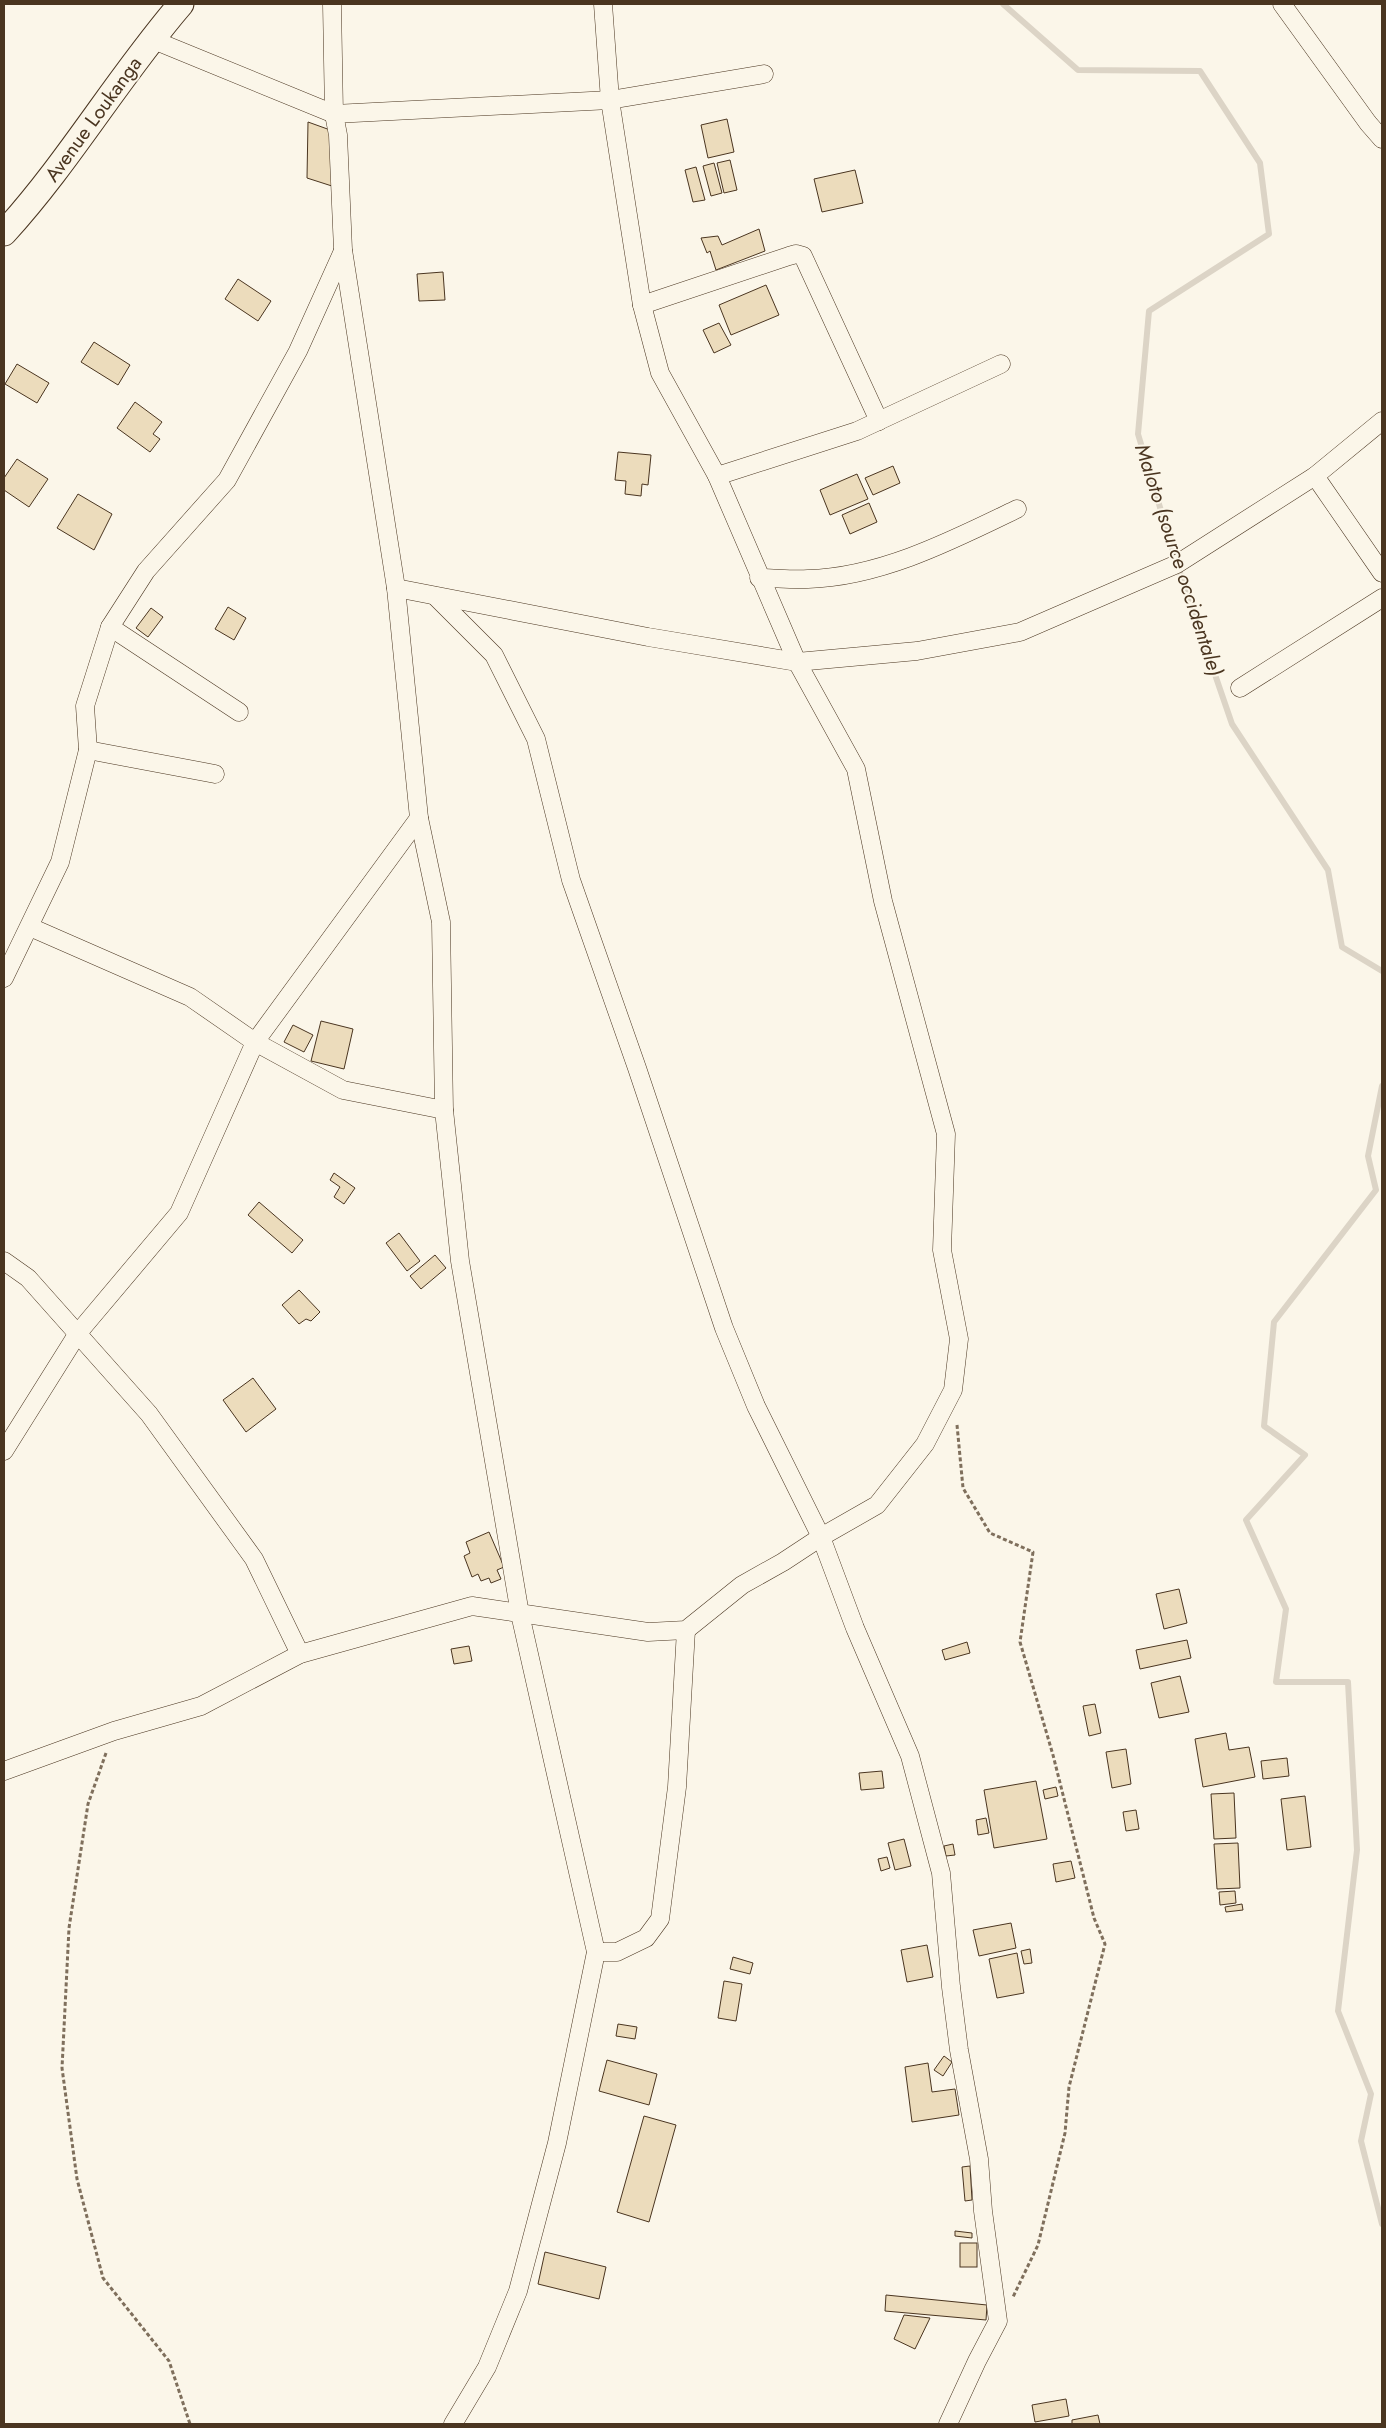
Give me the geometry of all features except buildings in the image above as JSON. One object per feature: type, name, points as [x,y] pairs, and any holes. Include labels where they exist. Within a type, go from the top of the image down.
[{"type":"main road","name":"Avenue Loukanga","points":[[4,233],[38,196],[151,39],[181,4]]},
{"type":"street","points":[[332,4],[334,114],[338,135],[343,250],[396,588],[419,818],[442,922],[444,1110],[460,1261],[520,1614],[596,1952],[557,2143],[518,2291],[487,2367],[453,2424]]},
{"type":"street","points":[[4,1771],[114,1731],[201,1706],[300,1654],[472,1606],[648,1632],[686,1630],[742,1585],[784,1562],[821,1537],[877,1505],[925,1444],[953,1390],[959,1339],[942,1250],[946,1134],[883,901],[856,768],[797,662],[716,476],[660,373],[642,305],[610,100],[603,4]]},
{"type":"street","points":[[1282,4],[1368,124],[1382,139]]},
{"type":"street","points":[[151,39],[334,114],[610,100],[764,74]]},
{"type":"street","points":[[4,978],[60,862],[88,750],[84,706],[110,627],[146,571],[227,480],[298,351],[343,250]]},
{"type":"street","points":[[642,305],[796,254],[803,256],[879,421]]},
{"type":"street","points":[[716,476],[857,431],[1001,364]]},
{"type":"street","points":[[396,588],[648,637],[797,662],[917,651],[1020,632],[1177,564],[1315,476],[1382,421]]},
{"type":"street","points":[[1315,476],[1382,573]]},
{"type":"street","points":[[759,578],[810,579],[845,574],[900,561],[946,544],[1017,509]]},
{"type":"street","points":[[435,596],[494,655],[536,740],[571,880],[637,1068],[724,1328],[756,1406],[821,1537],[855,1628],[910,1756],[941,1873],[951,1988],[979,2158],[983,2211],[998,2321],[948,2424]]},
{"type":"street","points":[[1240,688],[1382,598]]},
{"type":"street","points":[[110,627],[239,712]]},
{"type":"street","points":[[88,750],[215,774]]},
{"type":"street","points":[[4,1450],[78,1333],[179,1213],[255,1042],[419,818]]},
{"type":"street","points":[[30,927],[190,997],[255,1042],[342,1090],[444,1110]]},
{"type":"street","points":[[4,1261],[28,1278],[149,1414],[254,1559],[300,1654]]},
{"type":"street","points":[[596,1952],[617,1952],[646,1938],[660,1919],[677,1786],[686,1630]]},
{"type":"path","points":[[953,1390],[963,1488],[990,1533],[1033,1552],[1020,1642],[1053,1755],[1094,1918],[1105,1944],[1069,2087],[1065,2133],[1038,2245],[1011,2301],[998,2321]]},
{"type":"path","points":[[114,1731],[88,1804],[69,1928],[62,2068],[77,2179],[103,2278],[168,2361],[190,2424]]},
{"type":"waterway","name":"Maloto (source occidentale)","points":[[1003,4],[1078,70],[1200,71],[1260,163],[1269,234],[1149,311],[1138,434],[1177,564],[1232,724],[1328,870],[1342,947],[1382,971]]},
{"type":"waterway","name":"Maloto (source occidentale)","points":[[1382,1086],[1368,1156],[1376,1190],[1274,1322],[1264,1426],[1305,1455],[1246,1520],[1286,1609],[1276,1682],[1348,1682],[1357,1850],[1338,2011],[1371,2094],[1361,2141],[1382,2224]]}]
